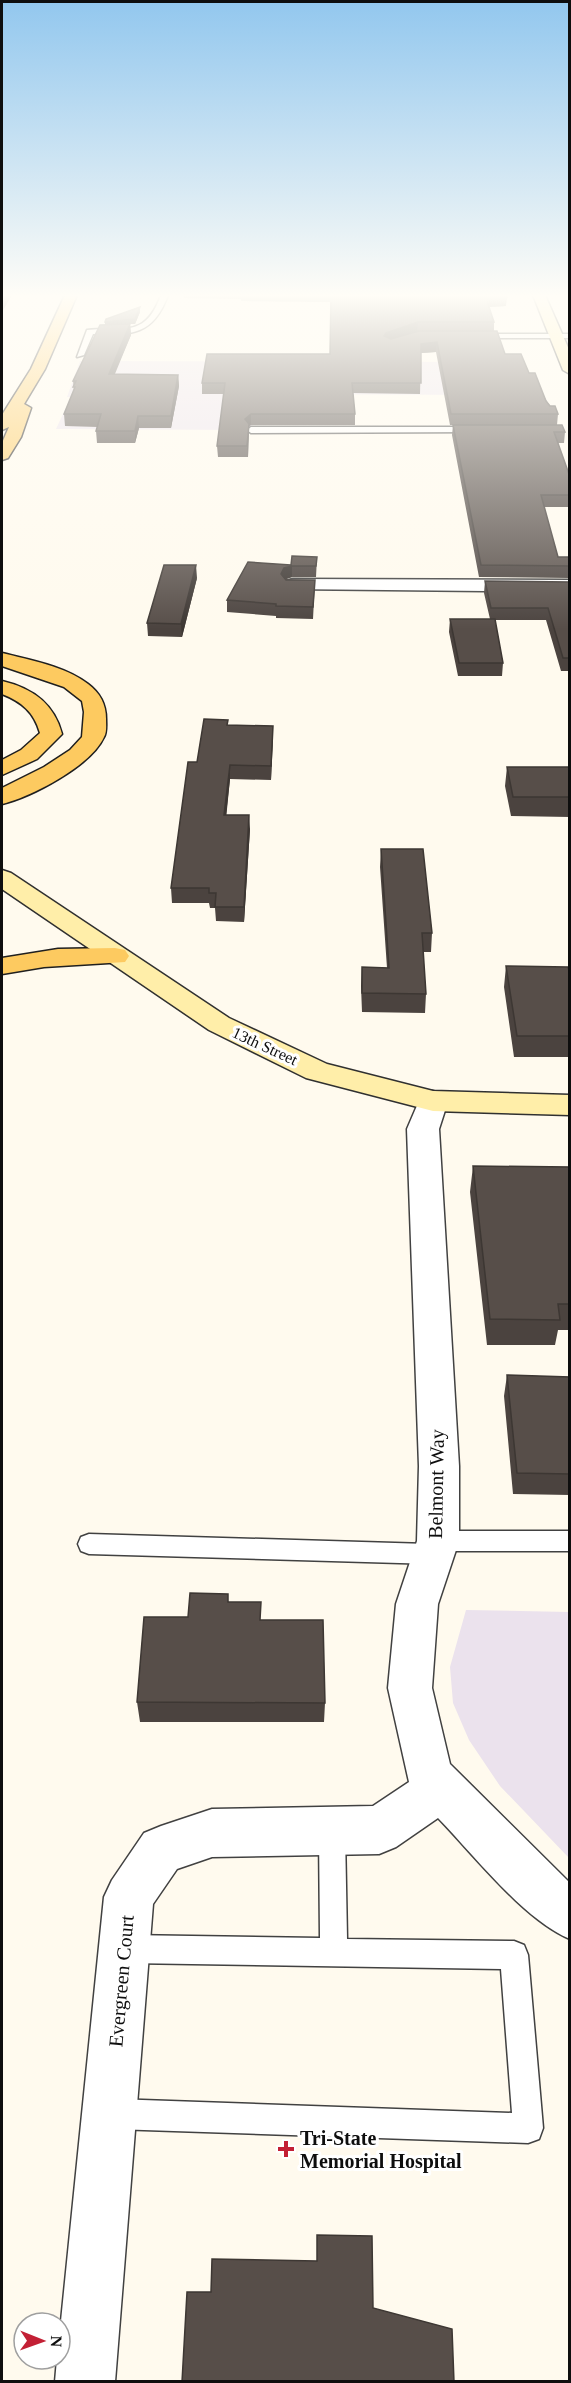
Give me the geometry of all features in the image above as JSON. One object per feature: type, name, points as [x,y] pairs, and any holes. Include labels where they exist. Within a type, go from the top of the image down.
[{"type":"main road","points":[[2,426],[15,406]]},
{"type":"main road","points":[[2,455],[13,437],[24,406]]},
{"type":"main road","points":[[2,659],[66,680],[90,697],[96,708],[92,737],[80,751],[69,761],[23,788],[2,797]]},
{"type":"main road","points":[[2,687],[32,700],[49,721],[51,734],[41,747],[21,761],[2,768]]},
{"type":"main road","name":"13th Street","points":[[2,878],[219,1024],[317,1071],[434,1101],[570,1105]]},
{"type":"main road","points":[[2,966],[71,956],[115,956]]},
{"type":"street","points":[[293,585],[570,586]]},
{"type":"street","name":"Belmont Way","points":[[434,1101],[423,1129],[439,1466],[436,1548],[417,1604],[410,1688],[430,1776],[551,1900],[570,1914]]},
{"type":"street","name":"Evergreen Court","points":[[85,2382],[129,1897],[161,1850],[212,1833],[379,1830],[442,1788]]},
{"type":"lane","points":[[251,430],[487,430]]},
{"type":"lane","points":[[89,1544],[436,1548],[570,1541]]},
{"type":"lane","points":[[332,1831],[334,1952]]},
{"type":"lane","points":[[109,2114],[528,2128],[514,1955],[124,1949]]},
{"type":"shaded area","points":[[67,406],[254,406],[252,430],[56,429]]},
{"type":"shaded area","points":[[466,1610],[569,1612],[569,1858],[500,1786],[469,1740],[453,1703],[450,1667]]},
{"type":"building","points":[[67,406],[173,406],[171,416],[138,416],[135,431],[96,431],[101,414],[64,414]]},
{"type":"building","points":[[222,406],[354,406],[355,414],[251,414],[245,419],[249,424],[247,446],[217,446]]},
{"type":"building","points":[[449,406],[555,406],[558,414],[451,414]]},
{"type":"building","points":[[453,425],[562,425],[565,432],[554,432],[570,477],[570,495],[541,495],[558,557],[570,557],[570,566],[481,565]]},
{"type":"building","points":[[292,556],[317,557],[316,566],[292,566],[284,568],[281,574],[286,580],[315,580],[313,607],[276,606],[276,604],[227,600],[248,562],[291,565]]},
{"type":"building","points":[[164,565],[196,565],[181,624],[147,623]]},
{"type":"building","points":[[485,581],[570,582],[570,658],[563,658],[548,608],[491,608]]},
{"type":"building","points":[[450,619],[495,619],[503,663],[459,663]]},
{"type":"building","points":[[204,719],[228,720],[227,725],[273,726],[271,766],[230,765],[224,815],[249,815],[244,907],[215,907],[216,893],[209,893],[209,888],[171,888],[188,762],[197,762]]},
{"type":"building","points":[[507,767],[570,767],[570,797],[513,797]]},
{"type":"building","points":[[381,849],[423,849],[432,933],[422,933],[426,994],[362,993],[362,967],[389,968]]},
{"type":"building","points":[[506,966],[568,967],[570,973],[570,1036],[517,1036]]},
{"type":"building","points":[[473,1166],[570,1167],[570,1304],[558,1304],[560,1320],[490,1319]]},
{"type":"building","points":[[507,1375],[570,1377],[570,1474],[517,1473]]},
{"type":"building","points":[[190,1593],[228,1594],[228,1602],[261,1602],[260,1620],[323,1620],[325,1703],[137,1702],[144,1617],[188,1617]]},
{"type":"building","points":[[317,2235],[372,2236],[373,2308],[452,2329],[454,2382],[182,2382],[187,2292],[211,2292],[212,2259],[317,2261]]},
{"type":"place","name":"Tri-State Memorial Hospital","points":[[286,2149]]}]
